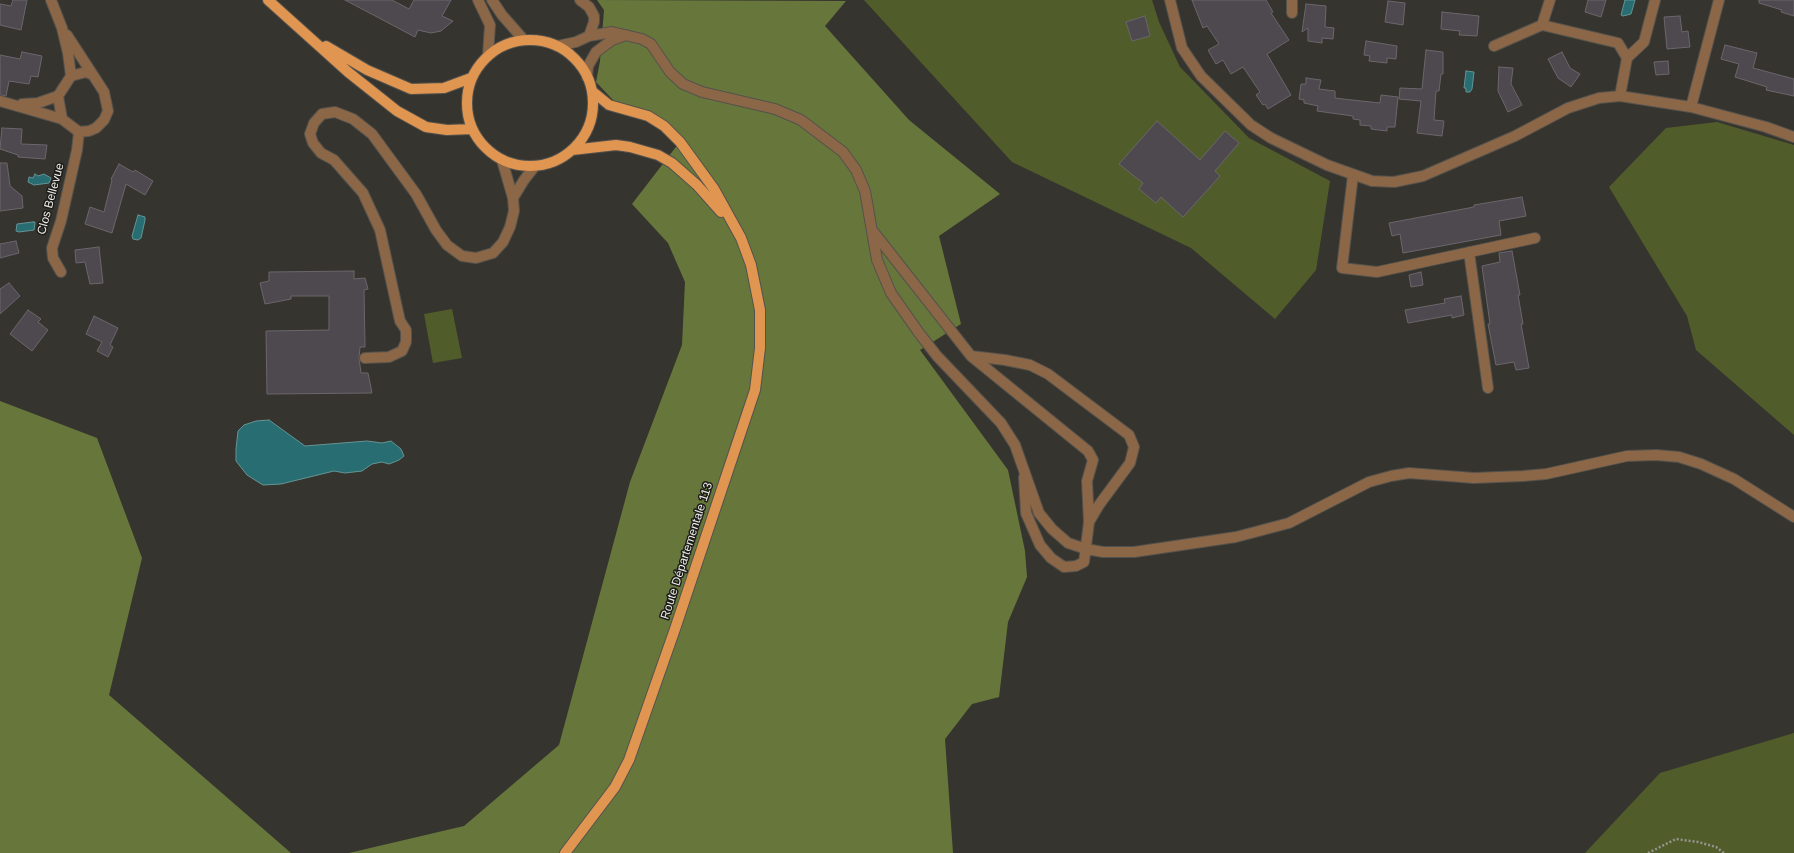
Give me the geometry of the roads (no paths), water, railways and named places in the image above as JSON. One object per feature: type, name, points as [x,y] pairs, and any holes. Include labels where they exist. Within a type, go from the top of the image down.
[{"type":"main road","points":[[268,0],[348,72],[397,111],[426,127],[447,130],[472,129]]},
{"type":"main road","points":[[307,35],[367,70],[411,89],[444,88],[472,78]]},
{"type":"main road","points":[[524,40],[541,40],[557,46],[569,54],[580,64],[587,76],[592,92],[593,108],[590,124],[582,138],[572,150],[555,161],[535,166],[518,165],[502,160],[484,147],[472,129],[466,103],[472,78],[488,55],[505,44],[524,40]]},
{"type":"main road","name":"Route Départementale 113","points":[[565,853],[615,786],[628,760],[672,636],[755,390],[760,348],[760,310],[751,265],[741,238],[714,189],[680,142],[664,126],[648,116],[628,108],[609,105],[592,92]]},
{"type":"main road","name":"Route Départementale 113","points":[[572,150],[616,145],[635,148],[658,155],[672,163],[697,185],[718,208],[741,238]]},
{"type":"street","points":[[51,0],[62,28],[68,53],[71,76],[58,96],[58,108],[62,119]]},
{"type":"street","points":[[478,0],[490,25],[488,55]]},
{"type":"street","points":[[492,0],[502,15],[524,40]]},
{"type":"street","points":[[580,0],[589,7],[594,16],[594,22],[589,36]]},
{"type":"street","points":[[1170,0],[1182,48],[1201,76],[1251,125],[1271,138],[1327,166],[1372,181],[1394,182],[1423,176],[1515,136],[1568,108],[1599,98],[1620,96],[1691,106],[1766,127],[1794,137]]},
{"type":"street","points":[[1292,0],[1292,13]]},
{"type":"street","points":[[1542,25],[1550,0]]},
{"type":"street","points":[[1620,96],[1627,58],[1644,42],[1655,0]]},
{"type":"street","points":[[1691,106],[1719,0]]},
{"type":"street","points":[[1494,46],[1542,25],[1618,43],[1627,58]]},
{"type":"street","points":[[0,101],[62,119],[79,132],[89,131],[96,128],[104,120],[108,111],[104,92],[62,28]]},
{"type":"street","points":[[557,46],[576,42],[589,36],[612,32],[627,34],[642,39],[651,44],[676,79],[692,89],[775,108],[801,120],[823,135],[843,152],[856,170],[865,191],[877,260],[891,293],[918,334],[937,356],[1002,423],[1015,445],[1039,513],[1052,529],[1068,543],[1086,549],[1103,552],[1134,552],[1236,537],[1289,523],[1369,482],[1391,476],[1421,473],[1474,478],[1523,476],[1546,474],[1627,456],[1656,455],[1679,457],[1701,464],[1734,480],[1794,517]]},
{"type":"street","points":[[587,76],[588,66],[596,52],[612,40],[627,34]]},
{"type":"street","points":[[71,76],[86,72],[93,75]]},
{"type":"street","points":[[16,105],[38,103],[58,96]]},
{"type":"street","points":[[365,358],[389,357],[402,351],[406,342],[406,330],[400,320],[380,230],[363,193],[334,160],[322,153],[313,143],[310,134],[314,123],[322,114],[335,112],[353,119],[372,134],[416,194],[436,230],[447,245],[462,256],[476,258],[493,253],[503,242],[510,226],[514,211],[513,198],[502,160]]},
{"type":"street","name":"Clos Bellevue","points":[[61,272],[53,258],[52,248],[61,221],[77,150],[79,132]]},
{"type":"street","points":[[513,198],[535,166]]},
{"type":"street","points":[[1353,175],[1342,268],[1377,272],[1535,238]]},
{"type":"street","points":[[872,229],[971,356],[1088,451],[1093,460],[1087,481],[1089,522],[1084,562],[1076,566],[1064,567],[1051,558],[1040,545],[1026,513],[1024,467]]},
{"type":"street","points":[[1469,252],[1488,388]]},
{"type":"street","points":[[971,356],[1030,365],[1048,374],[1129,435],[1134,447],[1130,463],[1099,505],[1089,522]]},
{"type":"water","points":[[1625,0],[1635,0],[1631,14],[1623,16],[1621,15]]},
{"type":"water","points":[[1466,71],[1474,72],[1472,89],[1470,92],[1466,92],[1466,88],[1464,88]]},
{"type":"water","points":[[35,174],[38,176],[44,174],[51,178],[49,183],[34,185],[28,182],[29,177],[33,178]]},
{"type":"water","points":[[138,215],[145,217],[145,220],[141,238],[138,240],[133,239],[132,236]]},
{"type":"water","points":[[35,222],[34,230],[16,231],[17,224]]},
{"type":"water","points":[[269,420],[305,446],[367,441],[382,443],[391,441],[401,449],[404,456],[389,464],[382,462],[372,464],[362,471],[345,473],[334,471],[281,484],[263,485],[247,475],[236,461],[236,449],[238,431],[244,425],[256,421]]}]
